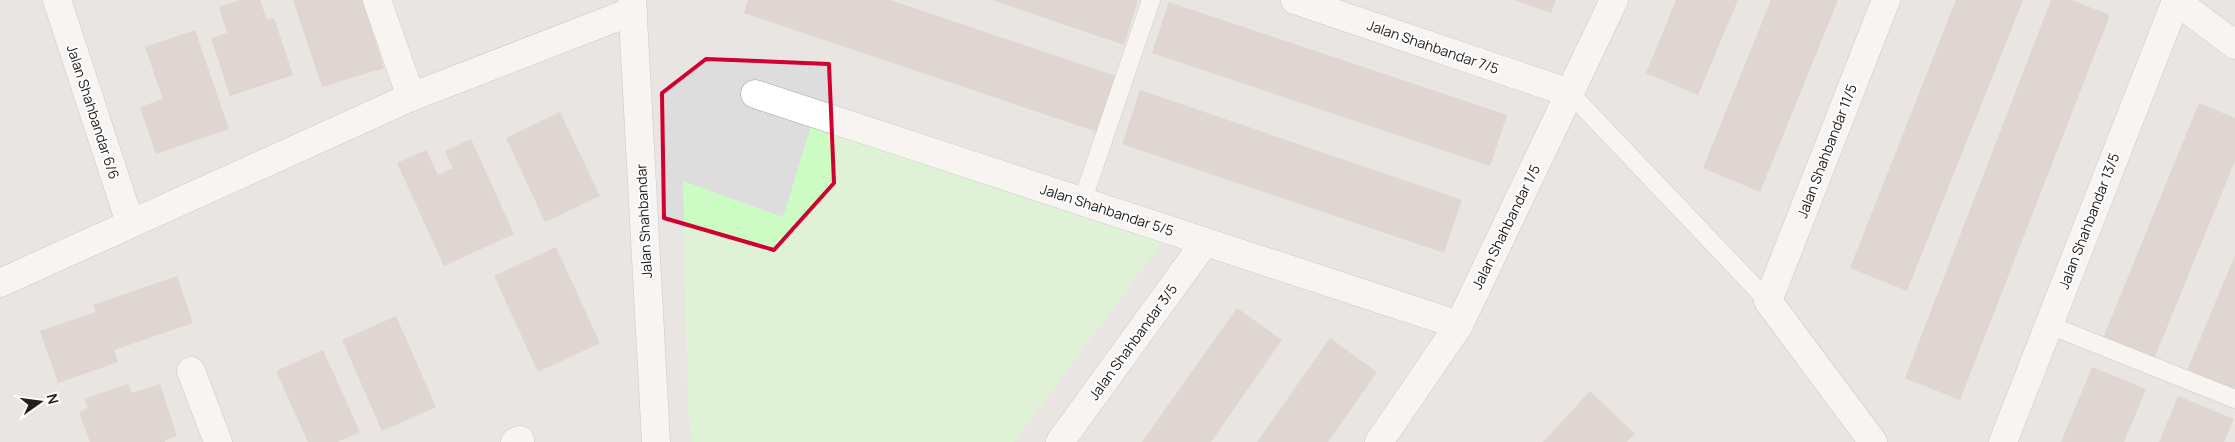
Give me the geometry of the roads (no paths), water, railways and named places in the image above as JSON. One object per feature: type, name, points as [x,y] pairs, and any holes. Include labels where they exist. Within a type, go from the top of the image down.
[{"type":"street","name":"Jalan Shahbandar 6/6","points":[[57,0],[130,223]]},
{"type":"street","points":[[377,0],[411,97]]},
{"type":"street","name":"Jalan Shahbandar 7/5","points":[[1295,0],[1570,93]]},
{"type":"street","name":"Jalan Shahbandar 1/5","points":[[1379,442],[1459,325],[1614,0]]},
{"type":"street","name":"Jalan Shahbandar 11/5","points":[[1768,302],[1886,0]]},
{"type":"street","points":[[2175,0],[2235,45]]},
{"type":"street","name":"Jalan Shahbandar 13/5","points":[[2003,442],[2175,0]]},
{"type":"street","points":[[0,283],[411,97],[633,6]]},
{"type":"street","name":"Jalan Shahbandar","points":[[633,6],[656,442]]},
{"type":"street","name":"Jalan Shahbandar 5/5","points":[[755,94],[1459,325]]},
{"type":"street","name":"Jalan Shahbandar 3/5","points":[[1060,442],[1205,242]]},
{"type":"street","points":[[1768,302],[1873,442]]},
{"type":"street","points":[[191,371],[218,442]]},
{"type":"lane","points":[[1082,202],[1151,0]]},
{"type":"lane","points":[[1570,93],[1768,302]]},
{"type":"lane","points":[[2049,325],[2235,399]]}]
